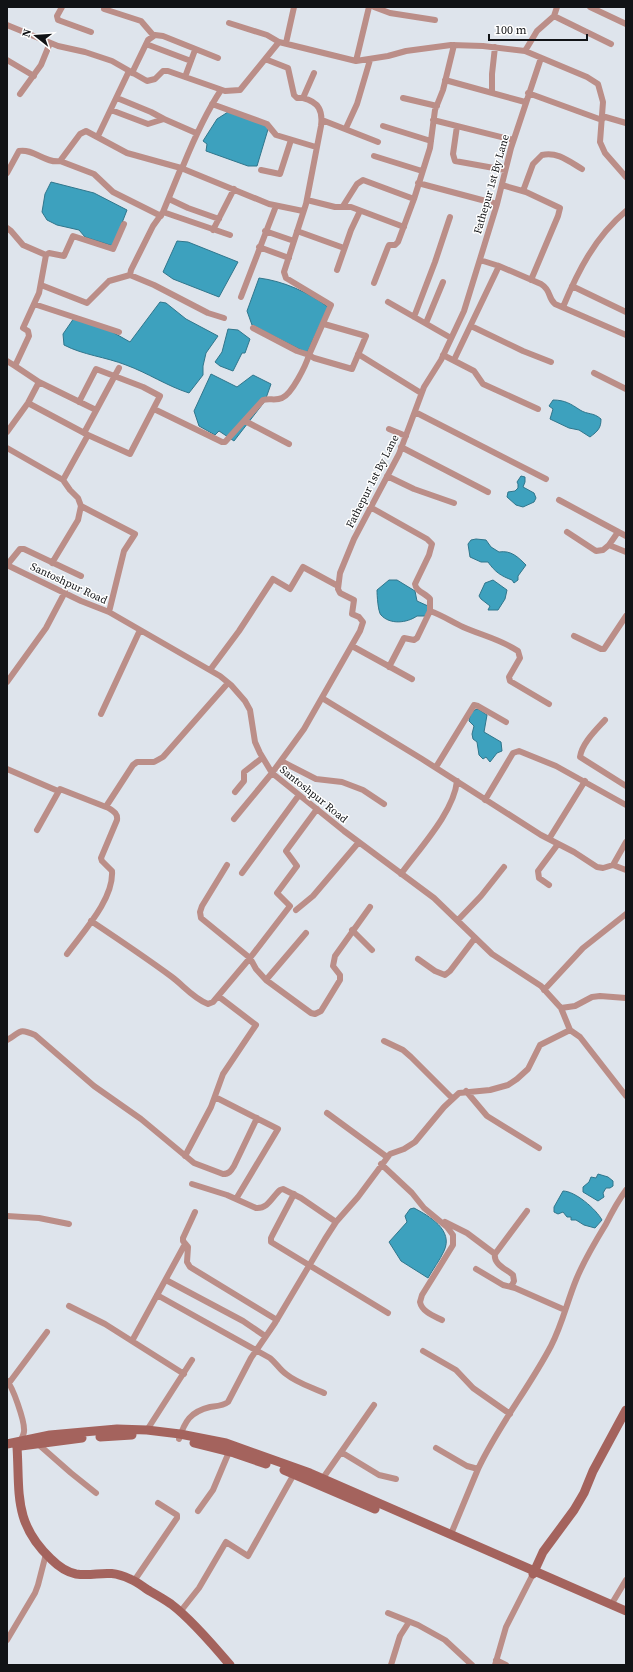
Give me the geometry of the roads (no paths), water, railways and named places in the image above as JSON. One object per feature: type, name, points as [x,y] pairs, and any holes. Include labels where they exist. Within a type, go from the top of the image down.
[{"type":"street","points":[[62,7],[57,16],[58,20],[91,32]]},
{"type":"street","points":[[7,25],[50,43],[112,61],[147,81],[155,79],[164,71],[168,71],[229,92],[240,90],[265,59],[282,42],[294,7]]},
{"type":"street","points":[[356,61],[370,7]]},
{"type":"street","points":[[374,7],[390,13],[435,20]]},
{"type":"street","points":[[525,51],[537,31],[554,16],[557,7]]},
{"type":"street","points":[[590,7],[626,24]]},
{"type":"street","points":[[104,9],[140,21],[153,35],[163,36],[218,58]]},
{"type":"street","points":[[554,16],[611,44]]},
{"type":"street","points":[[229,22],[267,35],[282,42],[356,61],[370,60],[406,51],[454,45],[495,47],[525,51],[594,81],[600,88],[602,95],[600,136],[602,148],[626,177]]},
{"type":"street","points":[[98,136],[130,72],[153,35]]},
{"type":"street","points":[[20,94],[34,76],[50,43]]},
{"type":"street","points":[[146,44],[191,60]]},
{"type":"street","points":[[374,283],[389,245],[395,245],[398,242],[414,199],[430,148],[433,120],[454,45]]},
{"type":"street","points":[[492,93],[492,74],[495,47]]},
{"type":"street","points":[[185,77],[195,50]]},
{"type":"street","name":"Fathepur 1st By Lane","points":[[338,586],[340,573],[354,539],[402,448],[424,386],[443,356],[464,311],[497,204],[513,140],[541,58]]},
{"type":"street","points":[[154,409],[222,442],[225,442],[263,400],[283,398],[288,393],[305,366],[331,305],[286,278],[284,272],[306,200],[323,114],[310,99],[297,98],[294,95],[288,68],[265,59]]},
{"type":"street","points":[[7,60],[34,76]]},
{"type":"street","points":[[346,128],[357,104],[370,60]]},
{"type":"street","points":[[303,98],[314,73]]},
{"type":"street","points":[[445,80],[525,102]]},
{"type":"street","points":[[130,275],[131,270],[150,232],[162,214],[169,199],[196,133],[221,90]]},
{"type":"street","points":[[528,93],[602,118],[626,123]]},
{"type":"street","points":[[117,98],[196,133]]},
{"type":"street","points":[[403,98],[437,106]]},
{"type":"street","points":[[212,104],[267,124],[276,135],[316,147]]},
{"type":"street","points":[[111,110],[148,124],[164,119]]},
{"type":"street","points":[[322,120],[346,128],[378,142]]},
{"type":"street","points":[[433,120],[513,140]]},
{"type":"street","points":[[383,126],[431,141]]},
{"type":"street","points":[[457,126],[453,154],[455,161],[505,170]]},
{"type":"street","points":[[60,161],[83,132],[89,132],[127,153],[181,168],[276,206],[303,211]]},
{"type":"street","points":[[261,170],[280,174],[291,140]]},
{"type":"street","points":[[7,173],[19,151],[26,151],[54,162],[60,161],[94,174],[113,192],[162,214],[230,235]]},
{"type":"street","points":[[523,191],[533,164],[542,155],[554,155],[563,158],[582,170]]},
{"type":"street","points":[[374,156],[422,171]]},
{"type":"street","points":[[343,206],[357,184],[363,180],[414,199]]},
{"type":"street","points":[[418,183],[497,204]]},
{"type":"street","points":[[502,185],[523,191],[558,206],[560,211],[531,280]]},
{"type":"street","points":[[214,230],[234,189]]},
{"type":"street","points":[[169,199],[188,208],[219,219]]},
{"type":"street","points":[[306,200],[335,206],[351,207],[404,227]]},
{"type":"street","points":[[241,297],[265,231],[276,206]]},
{"type":"street","points":[[337,270],[351,230],[360,211]]},
{"type":"street","points":[[563,307],[581,265],[590,251],[616,220],[626,211]]},
{"type":"street","points":[[414,316],[428,284],[450,217]]},
{"type":"street","points":[[7,228],[23,245],[46,255],[50,253],[64,256],[73,236],[113,249],[124,224]]},
{"type":"street","points":[[265,231],[294,241]]},
{"type":"street","points":[[297,231],[344,248]]},
{"type":"street","points":[[259,247],[289,258]]},
{"type":"street","points":[[15,366],[29,336],[28,331],[23,328],[41,285],[46,255]]},
{"type":"street","points":[[480,260],[499,266],[547,288],[552,301],[626,335]]},
{"type":"street","points":[[454,360],[499,266]]},
{"type":"street","points":[[41,285],[87,302],[110,281],[130,275],[154,285],[208,313],[224,318]]},
{"type":"street","points":[[426,324],[443,282]]},
{"type":"street","points":[[572,286],[626,312]]},
{"type":"street","points":[[388,302],[451,338]]},
{"type":"street","points":[[34,304],[119,332]]},
{"type":"street","points":[[253,328],[297,351],[314,358],[352,369],[366,336],[324,324]]},
{"type":"street","points":[[471,326],[523,351],[551,362]]},
{"type":"street","points":[[358,354],[422,393]]},
{"type":"street","points":[[443,356],[474,371],[483,384],[538,409]]},
{"type":"street","points":[[7,361],[39,382],[96,410]]},
{"type":"street","points":[[63,480],[96,410],[119,368]]},
{"type":"street","points":[[28,403],[86,434],[130,454],[160,396],[143,387],[96,369],[79,402]]},
{"type":"street","points":[[594,373],[626,389]]},
{"type":"street","points":[[7,432],[28,403],[39,382]]},
{"type":"street","points":[[415,412],[546,479]]},
{"type":"street","points":[[245,421],[289,444]]},
{"type":"street","points":[[389,429],[406,436]]},
{"type":"street","points":[[7,448],[63,480],[78,498],[81,506],[81,512],[78,520],[52,563]]},
{"type":"street","points":[[402,448],[488,492]]},
{"type":"street","points":[[387,476],[414,489],[454,503]]},
{"type":"street","points":[[559,500],[626,536]]},
{"type":"street","points":[[81,506],[135,534],[124,551],[109,612]]},
{"type":"street","points":[[370,507],[426,539],[432,544],[429,555],[415,584],[415,587],[430,599],[430,610],[417,638],[414,640],[404,638],[389,666]]},
{"type":"street","points":[[567,532],[596,551],[603,550],[609,546],[618,532]]},
{"type":"street","points":[[609,546],[626,552]]},
{"type":"street","points":[[7,565],[20,549],[82,576]]},
{"type":"street","name":"Santoshpur Road","points":[[7,565],[109,612],[210,670],[228,683],[245,701],[250,710],[255,742],[262,758],[272,773],[359,842],[434,898],[492,954],[544,990],[561,1008]]},
{"type":"street","points":[[210,670],[239,631],[273,579],[290,589],[303,567],[338,586],[340,593],[354,600],[352,614],[359,617],[363,622],[352,646],[304,728],[272,773],[234,819]]},
{"type":"street","points":[[7,682],[46,628],[65,592]]},
{"type":"street","points":[[430,610],[452,622],[518,651],[520,658],[510,677],[510,681],[549,704]]},
{"type":"street","points":[[574,636],[601,649],[604,648],[626,616]]},
{"type":"street","points":[[101,714],[140,630]]},
{"type":"street","points":[[352,646],[412,679]]},
{"type":"street","points":[[106,806],[133,765],[137,762],[154,762],[163,757],[228,683]]},
{"type":"street","points":[[322,698],[436,767],[485,800],[597,867],[603,868],[613,865],[626,870]]},
{"type":"street","points":[[436,767],[474,706],[478,706],[506,722]]},
{"type":"street","points":[[605,720],[593,734],[583,749],[580,757],[626,786]]},
{"type":"street","points":[[485,800],[513,753],[516,751],[528,753],[584,781],[626,805]]},
{"type":"street","points":[[235,792],[244,781],[244,772],[262,758]]},
{"type":"street","points":[[281,761],[316,779],[342,782],[363,790],[384,804]]},
{"type":"street","points":[[7,769],[58,791],[60,789],[106,806],[118,816],[102,858],[102,861],[111,869],[113,875],[107,897],[68,954]]},
{"type":"street","points":[[401,874],[441,821],[456,790],[457,781]]},
{"type":"street","points":[[549,839],[584,781]]},
{"type":"street","points":[[37,830],[58,791]]},
{"type":"street","points":[[242,873],[299,795]]},
{"type":"street","points":[[91,921],[176,980],[203,1002],[208,1004],[218,996],[250,958],[290,906],[277,893],[297,866],[286,851],[318,809]]},
{"type":"street","points":[[296,910],[313,896],[359,842]]},
{"type":"street","points":[[613,865],[626,842]]},
{"type":"street","points":[[549,885],[539,878],[538,871],[558,844]]},
{"type":"street","points":[[227,865],[202,906],[199,915],[250,958],[256,969],[266,980],[312,1013],[319,1013],[340,980],[340,975],[334,969],[333,963],[352,930],[370,907]]},
{"type":"street","points":[[458,920],[481,896],[504,867]]},
{"type":"street","points":[[544,990],[584,948],[626,914]]},
{"type":"street","points":[[352,930],[372,950]]},
{"type":"street","points":[[266,980],[306,933]]},
{"type":"street","points":[[418,959],[445,975],[450,971],[475,938]]},
{"type":"street","points":[[185,1156],[215,1097],[224,1074],[256,1025],[218,996]]},
{"type":"street","points":[[626,998],[600,996],[592,997],[575,1006],[561,1008],[570,1030],[580,1037],[626,1096]]},
{"type":"street","points":[[180,1437],[189,1417],[194,1412],[224,1405],[228,1402],[255,1351],[266,1336],[336,1222],[358,1197],[387,1157],[390,1154],[404,1149],[415,1142],[452,1098],[459,1092],[490,1090],[517,1080],[528,1069],[540,1045],[570,1030]]},
{"type":"street","points":[[7,1040],[19,1031],[24,1031],[35,1035],[94,1086],[141,1119],[185,1156],[202,1166],[227,1174],[234,1166],[256,1118]]},
{"type":"street","points":[[384,1041],[403,1050],[452,1098]]},
{"type":"street","points":[[466,1091],[487,1116],[539,1148]]},
{"type":"street","points":[[215,1097],[278,1129],[236,1199]]},
{"type":"street","points":[[327,1113],[387,1157]]},
{"type":"street","points":[[381,1164],[412,1193],[424,1208],[439,1219],[451,1231],[454,1240],[422,1295],[420,1302],[423,1309],[442,1320]]},
{"type":"street","points":[[192,1184],[261,1209],[265,1207],[280,1190],[283,1189],[294,1194],[336,1222]]},
{"type":"street","points":[[451,1534],[478,1469],[552,1345],[576,1280],[590,1249],[616,1204],[626,1190]]},
{"type":"street","points":[[294,1194],[271,1238],[272,1242],[388,1313]]},
{"type":"street","points":[[511,1287],[514,1281],[513,1275],[495,1261],[495,1254],[527,1211]]},
{"type":"street","points":[[195,1212],[183,1238],[188,1247],[187,1262],[192,1270],[276,1320]]},
{"type":"street","points":[[7,1216],[39,1218],[69,1224]]},
{"type":"street","points":[[439,1219],[467,1232],[495,1254]]},
{"type":"street","points":[[132,1341],[185,1244]]},
{"type":"street","points":[[476,1269],[497,1282],[536,1296],[566,1310]]},
{"type":"street","points":[[166,1280],[244,1321],[266,1336]]},
{"type":"street","points":[[157,1295],[270,1358],[278,1365],[282,1372],[292,1378],[324,1393]]},
{"type":"street","points":[[69,1306],[105,1324],[184,1374]]},
{"type":"street","points":[[47,1332],[8,1382],[23,1419],[25,1431],[19,1444],[18,1498],[23,1520],[30,1533],[46,1554],[68,1572],[89,1575],[111,1572],[134,1581],[171,1604],[205,1637],[230,1665]]},
{"type":"street","points":[[423,1351],[456,1370],[473,1388],[510,1414]]},
{"type":"street","points":[[147,1430],[192,1360]]},
{"type":"street","points":[[323,1478],[374,1405]]},
{"type":"street","points":[[506,1665],[496,1663],[506,1627],[543,1552],[574,1510],[626,1410]]},
{"type":"street","points":[[7,1449],[50,1435],[117,1429],[147,1430],[180,1437],[226,1443],[323,1478],[451,1534],[626,1617]]},
{"type":"street","points":[[7,1444],[38,1444],[76,1438],[126,1435],[180,1437],[294,1474],[414,1526],[626,1611]]},
{"type":"street","points":[[38,1444],[96,1493]]},
{"type":"street","points":[[436,1448],[468,1466],[478,1469]]},
{"type":"street","points":[[198,1511],[213,1490],[229,1452]]},
{"type":"street","points":[[341,1452],[379,1475],[396,1479]]},
{"type":"street","points":[[180,1612],[204,1582],[226,1542],[248,1556],[294,1474]]},
{"type":"street","points":[[134,1581],[178,1518],[177,1515],[158,1503]]},
{"type":"street","points":[[7,1640],[35,1593],[46,1554]]},
{"type":"street","points":[[611,1605],[626,1580]]},
{"type":"street","points":[[388,1613],[450,1643],[472,1665]]},
{"type":"street","points":[[391,1665],[400,1636],[409,1622]]},
{"type":"water","points":[[228,112],[269,126],[257,166],[248,166],[206,151],[207,144],[203,141],[217,119]]},
{"type":"water","points":[[51,182],[94,193],[127,210],[113,246],[85,237],[79,230],[57,225],[47,220],[42,212],[45,194]]},
{"type":"water","points":[[177,241],[188,242],[238,262],[219,297],[173,279],[163,272]]},
{"type":"water","points":[[259,278],[268,279],[295,288],[328,307],[307,353],[252,325],[247,311]]},
{"type":"water","points":[[160,302],[166,303],[186,319],[218,336],[206,353],[203,366],[203,375],[189,393],[126,365],[64,345],[63,334],[74,318],[100,325],[130,342]]},
{"type":"water","points":[[228,329],[238,330],[250,339],[245,353],[242,353],[233,371],[220,366],[215,362],[222,352]]},
{"type":"water","points":[[211,374],[237,387],[253,375],[271,384],[265,401],[234,441],[219,431],[215,435],[199,426],[194,411]]},
{"type":"water","points":[[553,400],[568,403],[583,412],[593,414],[598,417],[601,419],[598,429],[590,437],[579,430],[569,428],[550,419],[553,409],[549,406]]},
{"type":"water","points":[[521,476],[525,477],[523,487],[534,493],[536,498],[534,502],[523,507],[516,505],[507,497],[508,492],[515,491],[518,488],[517,482]]},
{"type":"water","points":[[471,540],[486,540],[491,547],[499,552],[511,553],[523,562],[526,565],[518,576],[518,580],[514,583],[512,580],[498,573],[488,562],[481,562],[470,557],[468,544]]},
{"type":"water","points":[[389,580],[397,580],[415,591],[417,601],[428,606],[427,616],[417,616],[408,620],[394,622],[381,615],[378,607],[377,590]]},
{"type":"water","points":[[493,580],[507,590],[505,599],[498,610],[488,610],[490,606],[479,596],[485,583]]},
{"type":"water","points":[[478,709],[487,715],[484,732],[501,742],[502,751],[497,753],[490,762],[486,757],[483,759],[479,755],[477,742],[473,739],[472,734],[474,726],[469,721],[474,710]]},
{"type":"water","points":[[598,1174],[608,1177],[613,1181],[613,1186],[606,1188],[603,1193],[604,1197],[598,1201],[583,1192],[583,1187],[589,1182],[591,1177],[596,1178]]},
{"type":"water","points":[[563,1191],[579,1197],[595,1211],[602,1220],[595,1228],[584,1225],[576,1220],[571,1220],[571,1217],[567,1217],[563,1212],[558,1214],[554,1212],[554,1207]]},
{"type":"water","points":[[414,1208],[433,1220],[443,1230],[446,1237],[446,1243],[441,1258],[428,1278],[401,1261],[389,1242],[407,1222],[405,1216],[410,1209]]}]
